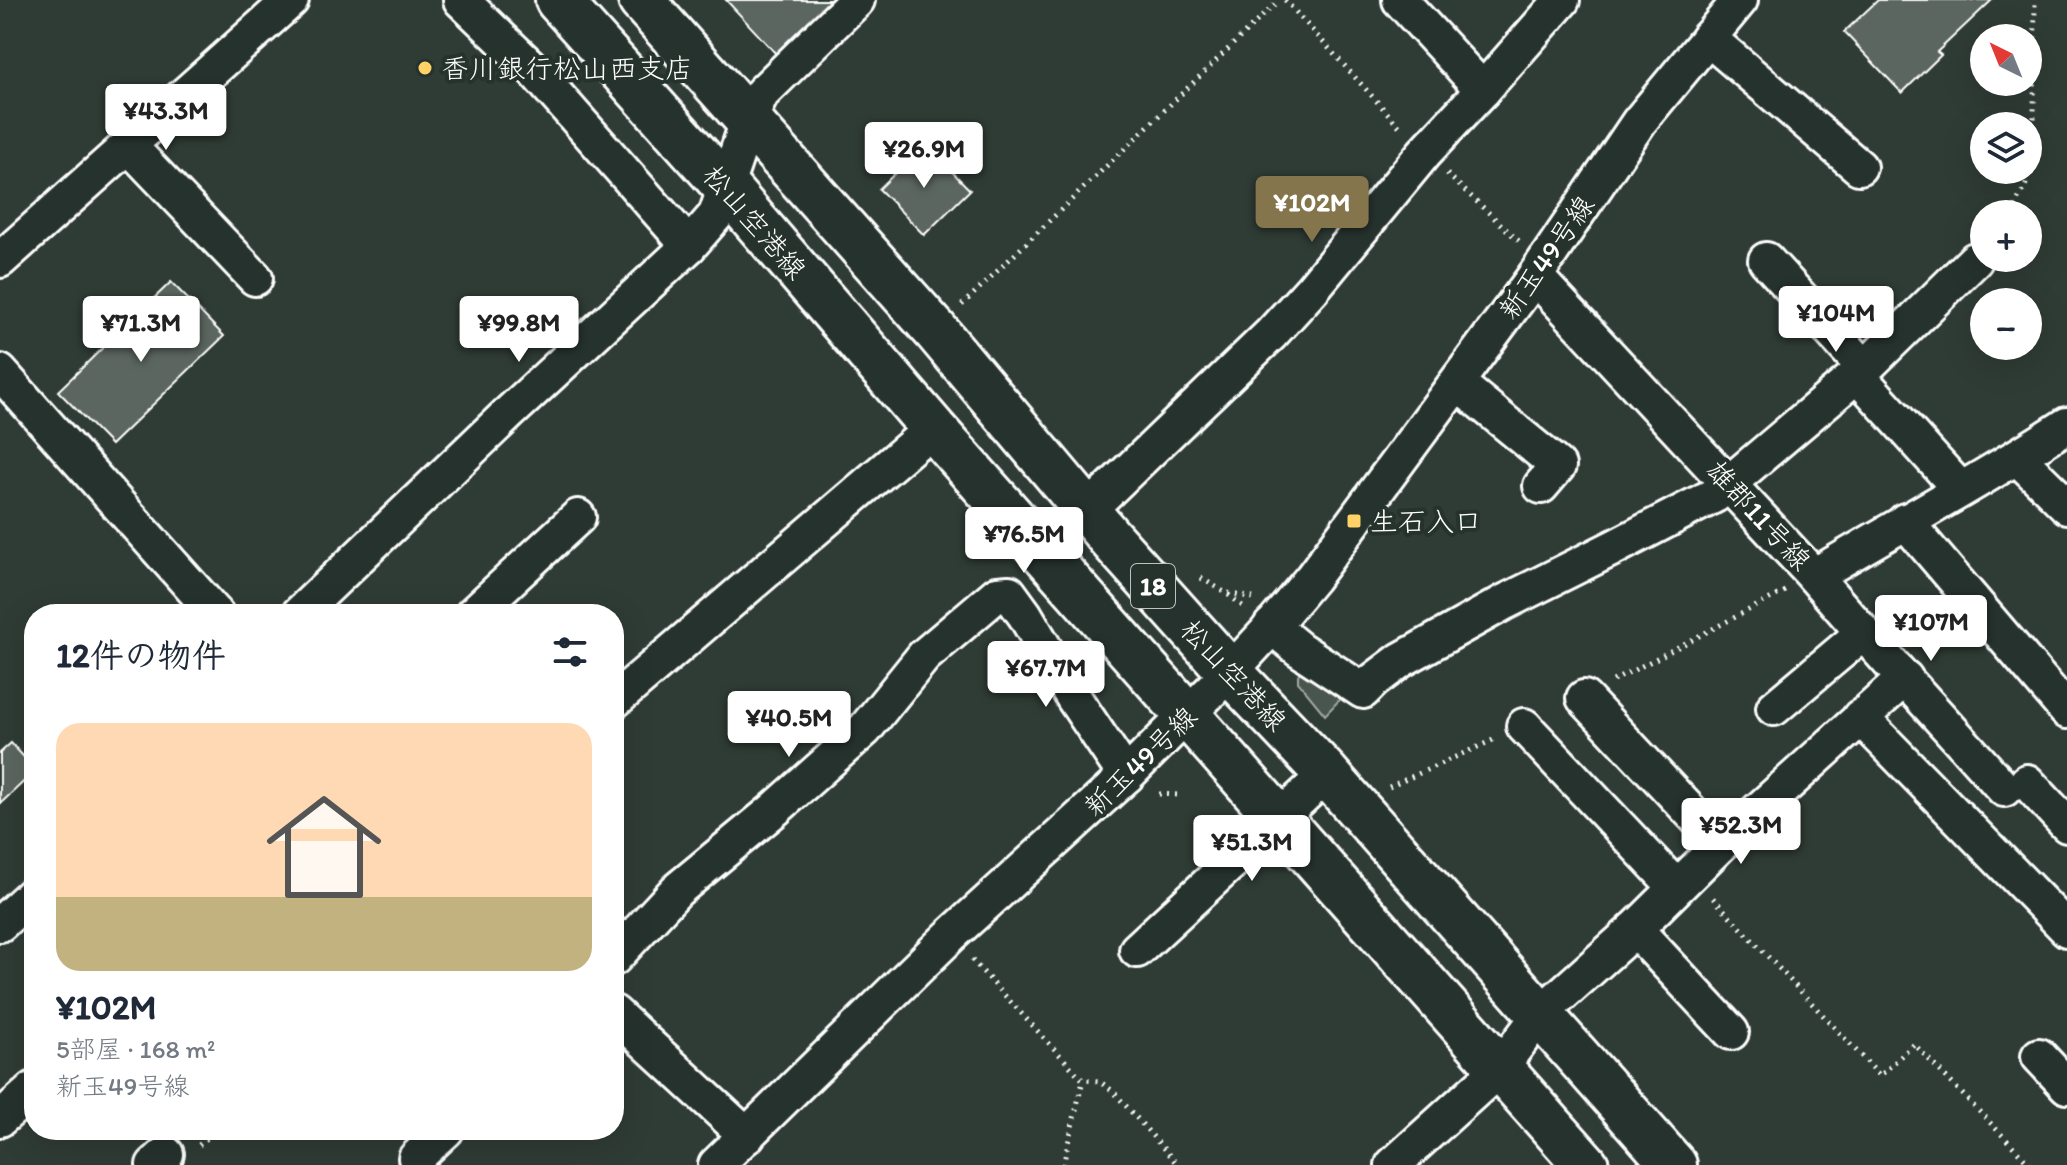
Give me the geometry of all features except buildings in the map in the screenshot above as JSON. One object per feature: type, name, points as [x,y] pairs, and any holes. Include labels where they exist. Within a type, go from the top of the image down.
[{"type":"main road","name":"松山空港線","points":[[558,0],[1586,1165]]},
{"type":"main road","name":"松山空港線","points":[[641,0],[936,331],[1086,512],[1327,774],[1674,1165]]},
{"type":"street","points":[[0,260],[291,0]]},
{"type":"street","points":[[461,0],[534,70],[689,246]]},
{"type":"street","points":[[309,604],[689,246],[716,215],[748,121],[762,93],[857,0]]},
{"type":"street","points":[[1400,0],[1483,90]]},
{"type":"street","name":"新玉49号線","points":[[730,1156],[950,936],[1126,776],[1230,672],[1271,626],[1312,578],[1457,383],[1535,276],[1639,122],[1740,0]]},
{"type":"street","points":[[1086,512],[1271,334],[1312,289],[1424,153],[1483,90],[1545,6]]},
{"type":"street","points":[[1708,38],[1859,167]]},
{"type":"street","points":[[129,146],[255,278]]},
{"type":"street","points":[[1766,260],[1960,489]]},
{"type":"street","points":[[1271,626],[1299,649],[1363,691],[1401,660],[1505,602],[1715,495],[1861,371],[1970,265]]},
{"type":"street","name":"雄郡11号線","points":[[1535,276],[1814,576],[2018,458],[2067,425]]},
{"type":"street","points":[[0,372],[207,604]]},
{"type":"street","points":[[1457,383],[1558,466],[1541,486]]},
{"type":"street","points":[[624,692],[933,428]]},
{"type":"street","points":[[2018,458],[2067,506]]},
{"type":"street","points":[[484,604],[578,517]]},
{"type":"street","points":[[1905,521],[2067,711]]},
{"type":"street","points":[[1025,615],[1064,576]]},
{"type":"street","points":[[1814,576],[1905,678],[2042,797]]},
{"type":"street","points":[[624,947],[677,890],[865,729],[924,656],[997,594],[1009,593],[1025,615],[1073,697],[1126,776]]},
{"type":"street","points":[[1774,708],[1863,633]]},
{"type":"street","points":[[1393,1165],[1500,1068],[1541,1013],[1635,929],[1721,844],[1905,678]]},
{"type":"street","points":[[1584,698],[1721,844]]},
{"type":"street","points":[[1860,717],[2067,929]]},
{"type":"street","points":[[1524,726],[1683,880]]},
{"type":"street","points":[[1137,950],[1327,774]]},
{"type":"street","points":[[1,921],[24,901]]},
{"type":"street","points":[[1635,929],[1731,1032]]},
{"type":"street","points":[[624,1025],[730,1156]]},
{"type":"street","points":[[2039,1056],[2067,1086]]},
{"type":"street","points":[[0,1119],[24,1098]]},
{"type":"street","points":[[416,1158],[435,1140]]},
{"type":"path","points":[[936,331],[1279,0]]},
{"type":"path","points":[[2034,112],[2035,0]]},
{"type":"path","points":[[1683,880],[1880,1076],[1914,1044],[2031,1165]]},
{"type":"path","points":[[950,936],[1083,1080],[1099,1081],[1113,1091],[1178,1165]]},
{"type":"path","points":[[1063,1165],[1083,1080]]},
{"type":"shaded area","points":[[1302,668],[1347,692],[1325,715],[1298,682]]},
{"type":"place","name":"香川銀行松山西支店","points":[[425,68]]},
{"type":"place","name":"生石入口","points":[[1354,521]]}]
